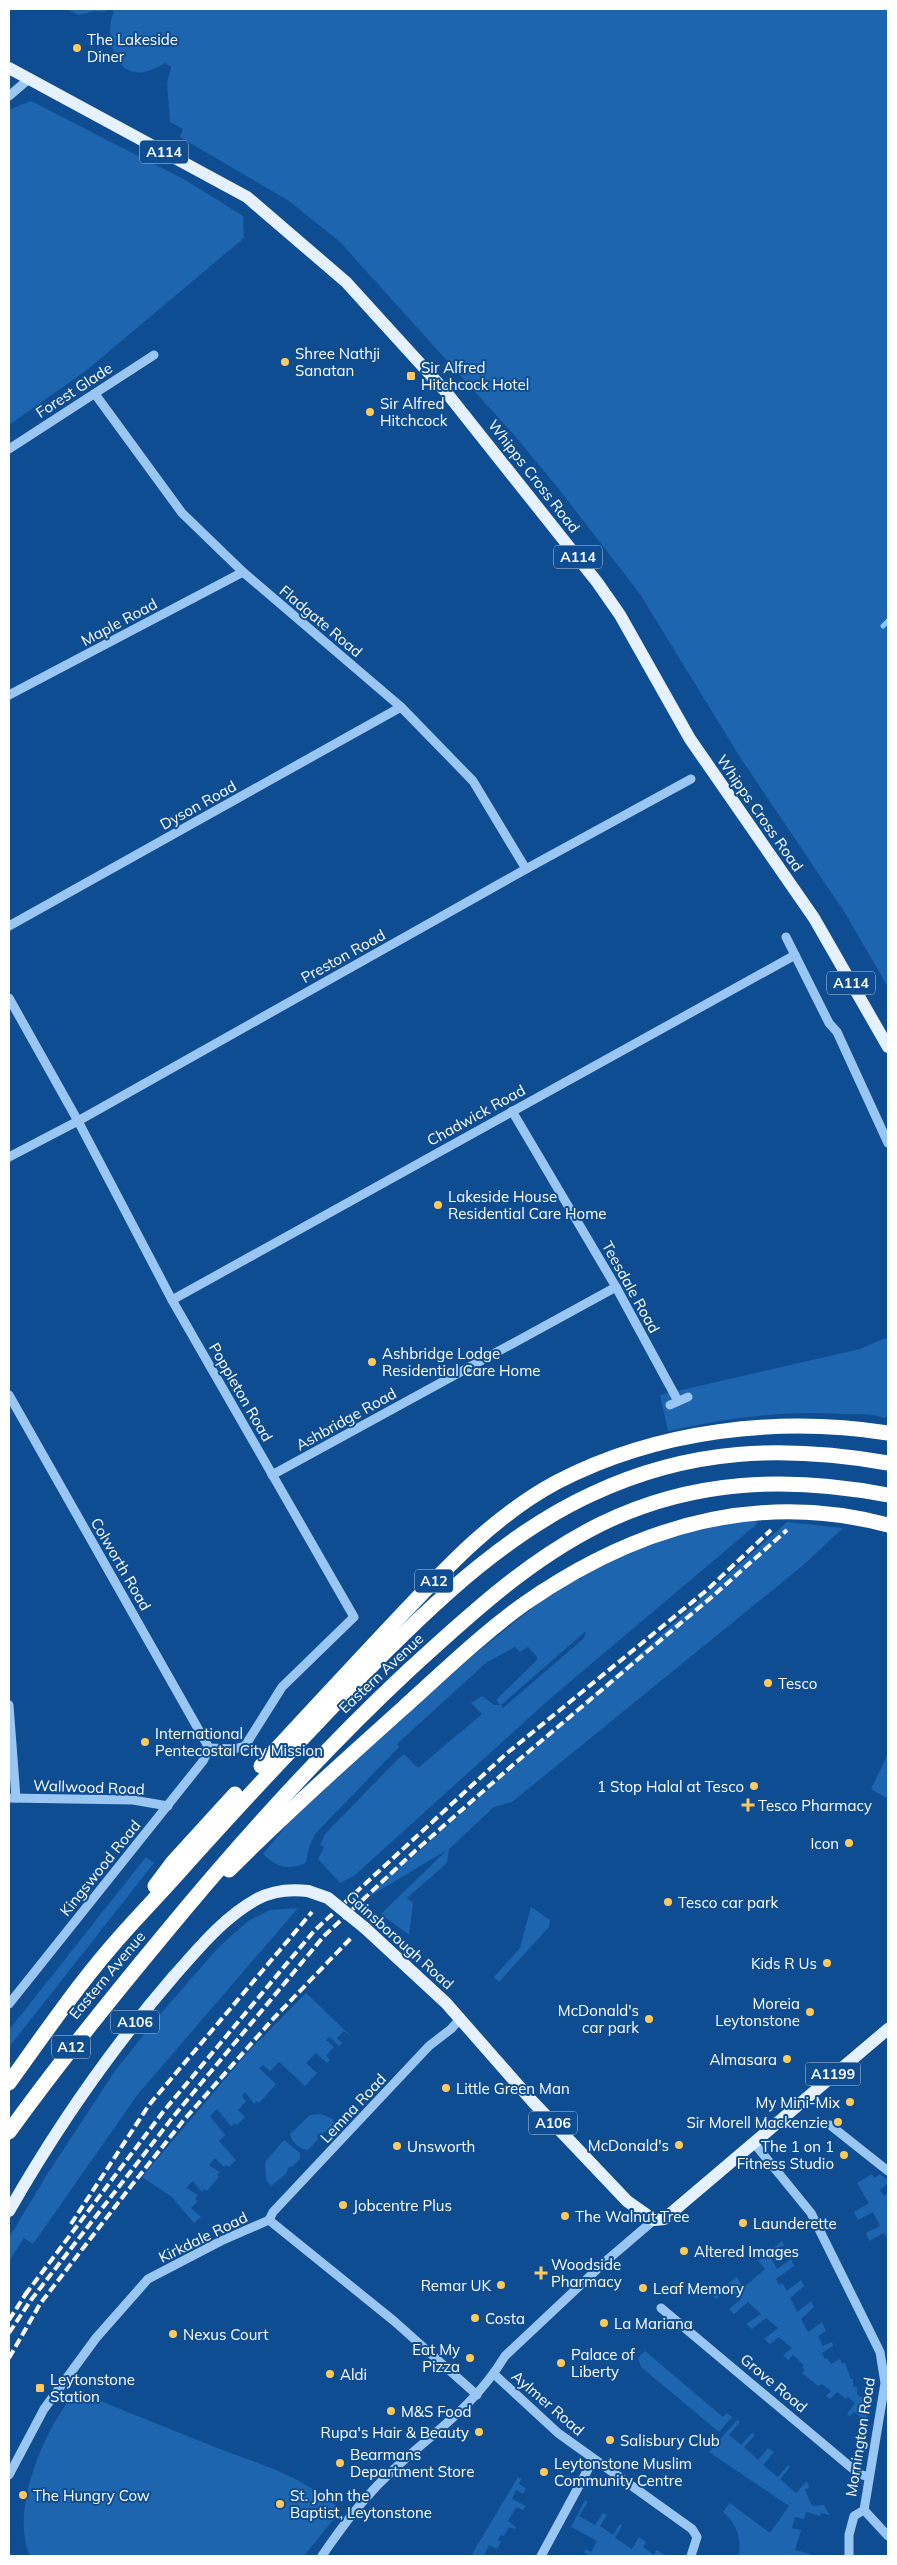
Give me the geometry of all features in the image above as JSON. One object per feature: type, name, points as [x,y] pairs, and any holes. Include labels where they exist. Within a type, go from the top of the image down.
[{"type":"highway","name":"A12","points":[[112,1946],[172,1862],[426,1589],[488,1530],[556,1483],[607,1460],[685,1438],[752,1428],[809,1425],[888,1433]]},
{"type":"highway","name":"Eastern Avenue","points":[[9,2082],[112,1946],[260,1781],[356,1682],[457,1585],[535,1525],[594,1492],[641,1475],[726,1455],[789,1451],[845,1456],[888,1463]]},
{"type":"highway","name":"Eastern Avenue","points":[[9,2132],[63,2056],[279,1799],[350,1726],[450,1632],[511,1580],[557,1549],[602,1523],[646,1506],[725,1486],[764,1483],[809,1483],[888,1495]]},
{"type":"highway","name":"A12","points":[[138,1965],[290,1809],[459,1658],[523,1606],[564,1578],[617,1549],[662,1532],[722,1517],[774,1512],[829,1514],[888,1525]]},
{"type":"main road","name":"Whipps Cross Road","points":[[9,68],[247,197],[346,282],[446,392],[611,602],[690,739],[814,918],[888,1047]]},
{"type":"main road","name":"Gainsborough Road","points":[[9,2211],[54,2134],[103,2064],[148,2006],[210,1935],[236,1912],[258,1898],[279,1891],[308,1891],[328,1898],[366,1928],[460,2019],[579,2152],[627,2201],[654,2220]]},
{"type":"main road","name":"A1199","points":[[654,2220],[664,2219],[888,2029]]},
{"type":"street","points":[[9,96],[30,78]]},
{"type":"street","name":"Forest Glade","points":[[9,449],[154,355]]},
{"type":"street","name":"Fladgate Road","points":[[95,394],[182,512],[243,572],[401,708],[473,781],[526,869]]},
{"type":"street","name":"Maple Road","points":[[9,695],[243,572]]},
{"type":"street","name":"Dyson Road","points":[[9,926],[401,708]]},
{"type":"street","name":"Preston Road","points":[[9,1157],[78,1121],[526,869],[691,779]]},
{"type":"street","points":[[786,937],[829,1023],[837,1032],[888,1143]]},
{"type":"street","name":"Chadwick Road","points":[[172,1300],[795,955]]},
{"type":"street","name":"Poppleton Road","points":[[9,998],[78,1121],[172,1300],[354,1617],[282,1687],[250,1742],[239,1749],[209,1748]]},
{"type":"street","name":"Teesdale Road","points":[[512,1111],[616,1287],[674,1403],[688,1396]]},
{"type":"street","name":"Ashbridge Road","points":[[272,1475],[616,1287]]},
{"type":"street","name":"Colworth Road","points":[[9,1395],[209,1748]]},
{"type":"street","points":[[9,1704],[12,1798]]},
{"type":"street","name":"Kingswood Road","points":[[9,2004],[168,1806],[203,1761],[209,1748]]},
{"type":"street","name":"Wallwood Road","points":[[12,1798],[133,1800],[168,1806]]},
{"type":"street","name":"Lemna Road","points":[[269,2220],[273,2212],[429,2046],[451,2030],[460,2019]]},
{"type":"street","points":[[830,2125],[888,2171]]},
{"type":"street","name":"Mornington Road","points":[[754,2143],[811,2214],[880,2352],[885,2383],[864,2510],[854,2516],[849,2535],[849,2556]]},
{"type":"street","name":"Kirkdale Road","points":[[9,2475],[44,2409],[96,2338],[148,2279],[221,2241],[269,2220],[394,2322],[477,2395]]},
{"type":"street","points":[[322,2556],[360,2506],[392,2471],[435,2436],[477,2395],[494,2374],[505,2356],[606,2261],[654,2220]]},
{"type":"street","name":"Grove Road","points":[[661,2308],[859,2474],[869,2477]]},
{"type":"street","name":"Aylmer Road","points":[[494,2374],[552,2428],[692,2529],[696,2537],[696,2546],[691,2556]]},
{"type":"street","points":[[541,2556],[594,2460]]},
{"type":"street","points":[[864,2510],[888,2536]]},
{"type":"shaded area","points":[[66,9],[108,9],[105,12],[94,11],[79,15]]},
{"type":"shaded area","points":[[110,9],[888,9],[888,987],[845,913],[738,754],[640,594],[558,488],[515,436],[340,242],[289,201],[180,137],[183,129],[170,122],[167,83],[171,67],[165,63],[151,70],[135,72],[121,64],[112,47],[110,28],[114,12]]},
{"type":"shaded area","points":[[31,101],[187,181],[243,216],[244,238],[88,369],[9,425],[9,110]]},
{"type":"shaded area","points":[[888,1337],[888,1415],[885,1418],[864,1414],[777,1414],[711,1422],[668,1431],[660,1395],[860,1349]]},
{"type":"shaded area","points":[[756,1519],[757,1524],[552,1697],[355,1875],[340,1883],[318,1859],[324,1847],[320,1845],[325,1834],[404,1754],[418,1768],[482,1714],[471,1703],[482,1696],[494,1705],[500,1705],[496,1700],[537,1660],[537,1657],[528,1647],[520,1652],[515,1647],[487,1662],[397,1744],[399,1747],[315,1834],[309,1847],[306,1863],[293,1867],[278,1865],[263,1854],[294,1816],[362,1753],[476,1653],[542,1600],[597,1566],[667,1536]],"holes":[[[586,1631],[584,1638],[503,1708],[501,1705]]]},
{"type":"shaded area","points":[[787,1522],[843,1528],[801,1567],[512,1802],[494,1807],[449,1849],[447,1863],[407,1898],[413,1903],[409,1935],[381,1914],[447,1850],[365,1899],[392,1870],[408,1861]]},
{"type":"shaded area","points":[[888,1754],[888,1799],[871,1789]]},
{"type":"shaded area","points":[[146,1857],[154,1863],[9,2047],[9,2030]]},
{"type":"shaded area","points":[[531,1907],[550,1920],[549,1927],[499,1982],[494,1977],[520,1948]]},
{"type":"shaded area","points":[[298,1908],[138,2094],[33,2244],[24,2238],[9,2261],[9,2238],[48,2173],[115,2071],[162,2012],[218,1948],[248,1921],[270,1910]]},
{"type":"shaded area","points":[[306,1993],[352,2037],[344,2031],[337,2038],[342,2043],[339,2046],[330,2037],[326,2040],[334,2047],[326,2056],[330,2060],[327,2063],[316,2053],[306,2063],[317,2073],[305,2086],[279,2062],[270,2071],[263,2065],[259,2068],[276,2084],[259,2103],[257,2101],[254,2104],[245,2092],[242,2096],[246,2101],[238,2110],[245,2117],[237,2125],[235,2123],[231,2126],[217,2109],[210,2116],[225,2135],[219,2141],[236,2160],[229,2167],[226,2165],[224,2167],[215,2158],[209,2165],[220,2172],[217,2175],[219,2177],[207,2191],[204,2189],[202,2192],[193,2181],[186,2188],[198,2195],[195,2199],[198,2201],[191,2208],[201,2217],[194,2223],[172,2197],[142,2177],[247,2053]]},
{"type":"shaded area","points":[[321,2114],[333,2119],[334,2123],[325,2132],[317,2135],[318,2139],[308,2150],[296,2145],[290,2134],[310,2115]]},
{"type":"shaded area","points":[[284,2140],[300,2153],[300,2159],[293,2166],[289,2167],[286,2174],[271,2186],[266,2180],[265,2162]]},
{"type":"shaded area","points":[[872,2174],[874,2178],[880,2174],[888,2180],[888,2183],[880,2190],[884,2196],[888,2193],[888,2240],[884,2233],[869,2241],[866,2233],[880,2226],[873,2212],[858,2220],[854,2212],[869,2203],[857,2183]]},
{"type":"shaded area","points":[[782,2241],[784,2245],[770,2256],[777,2269],[791,2259],[794,2266],[776,2279],[779,2285],[782,2283],[787,2291],[801,2280],[804,2286],[790,2298],[797,2312],[811,2301],[814,2307],[801,2319],[808,2332],[822,2322],[826,2331],[818,2336],[823,2346],[832,2342],[833,2346],[822,2353],[825,2359],[827,2358],[831,2364],[840,2359],[842,2364],[845,2363],[851,2379],[853,2379],[853,2387],[857,2387],[857,2394],[861,2397],[870,2398],[864,2437],[860,2434],[864,2427],[860,2424],[863,2419],[854,2412],[850,2416],[847,2414],[855,2403],[837,2392],[830,2399],[826,2396],[831,2391],[822,2384],[818,2386],[802,2373],[805,2370],[802,2367],[804,2365],[793,2355],[788,2360],[783,2355],[792,2348],[779,2337],[770,2344],[764,2339],[778,2328],[766,2318],[752,2329],[746,2324],[761,2314],[748,2302],[734,2314],[729,2309],[741,2299],[729,2289],[716,2299],[713,2296],[737,2277],[743,2288],[765,2269],[758,2261]]},
{"type":"shaded area","points":[[645,2351],[723,2417],[727,2413],[732,2417],[719,2432],[641,2367],[638,2358]]},
{"type":"shaded area","points":[[76,2391],[294,2478],[325,2497],[341,2510],[304,2556],[30,2556],[25,2537],[24,2516],[27,2493],[42,2447],[64,2407]]},
{"type":"shaded area","points":[[737,2420],[740,2422],[729,2435],[741,2445],[752,2433],[755,2435],[744,2447],[758,2460],[768,2448],[774,2452],[763,2465],[778,2477],[788,2465],[790,2467],[780,2479],[796,2493],[807,2481],[809,2488],[805,2490],[812,2506],[824,2505],[830,2515],[821,2513],[820,2516],[806,2512],[804,2519],[795,2517],[792,2528],[801,2530],[795,2550],[810,2554],[809,2556],[739,2556],[737,2532],[732,2522],[723,2512],[730,2503],[770,2533],[789,2506],[709,2452]]},
{"type":"shaded area","points":[[518,2477],[521,2479],[519,2484],[526,2488],[523,2494],[516,2490],[512,2499],[526,2506],[523,2510],[516,2507],[508,2521],[516,2527],[515,2529],[509,2527],[504,2536],[501,2535],[498,2540],[501,2542],[497,2549],[489,2545],[484,2556],[471,2556]]},
{"type":"shaded area","points":[[585,2500],[588,2502],[579,2516],[595,2525],[603,2513],[607,2515],[600,2526],[613,2535],[620,2524],[622,2526],[615,2538],[632,2549],[639,2537],[646,2542],[643,2547],[654,2555],[657,2550],[666,2556],[589,2556],[584,2552],[586,2549],[591,2552],[597,2541],[571,2527]]},
{"type":"waterway","points":[[883,626],[888,621]]},
{"type":"railway","points":[[25,2295],[163,2112],[314,1931],[506,1754],[707,1590],[771,1530]]},
{"type":"railway","points":[[9,2333],[31,2300],[173,2117],[324,1936],[414,1852],[514,1764],[714,1595],[787,1530]]},
{"type":"railway","points":[[71,2224],[149,2105],[312,1912]]},
{"type":"railway","points":[[9,2358],[40,2304],[183,2121],[273,2019],[353,1936]]},
{"type":"railway","points":[[9,2320],[29,2289]]},
{"type":"place","name":"The Lakeside Diner","points":[[77,48]]},
{"type":"place","name":"Shree Nathji Sanatan","points":[[285,362]]},
{"type":"place","name":"Sir Alfred Hitchcock Hotel","points":[[411,376]]},
{"type":"place","name":"Sir Alfred Hitchcock","points":[[370,412]]},
{"type":"place","name":"Lakeside House Residential Care Home","points":[[438,1205]]},
{"type":"place","name":"Ashbridge Lodge Residential Care Home","points":[[372,1362]]},
{"type":"place","name":"Tesco","points":[[768,1683]]},
{"type":"place","name":"International Pentecostal City Mission","points":[[145,1742]]},
{"type":"place","name":"1 Stop Halal at Tesco","points":[[754,1786]]},
{"type":"place","name":"Tesco Pharmacy","points":[[748,1805]]},
{"type":"place","name":"Icon","points":[[849,1843]]},
{"type":"place","name":"Tesco car park","points":[[668,1902]]},
{"type":"place","name":"Kids R Us","points":[[827,1963]]},
{"type":"place","name":"Moreia Leytonstone","points":[[810,2012]]},
{"type":"place","name":"McDonald's car park","points":[[649,2019]]},
{"type":"place","name":"Almasara","points":[[787,2059]]},
{"type":"place","name":"Little Green Man","points":[[446,2088]]},
{"type":"place","name":"My Mini-Mix","points":[[850,2102]]},
{"type":"place","name":"Sir Morell Mackenzie","points":[[838,2122]]},
{"type":"place","name":"McDonald's","points":[[679,2145]]},
{"type":"place","name":"Unsworth","points":[[397,2146]]},
{"type":"place","name":"The 1 on 1 Fitness Studio","points":[[844,2155]]},
{"type":"place","name":"Jobcentre Plus","points":[[343,2205]]},
{"type":"place","name":"The Walnut Tree","points":[[565,2216]]},
{"type":"place","name":"Launderette","points":[[743,2223]]},
{"type":"place","name":"Altered Images","points":[[684,2251]]},
{"type":"place","name":"Woodside Pharmacy","points":[[541,2273]]},
{"type":"place","name":"Remar UK","points":[[501,2285]]},
{"type":"place","name":"Leaf Memory","points":[[643,2288]]},
{"type":"place","name":"Costa","points":[[475,2318]]},
{"type":"place","name":"La Mariana","points":[[604,2323]]},
{"type":"place","name":"Nexus Court","points":[[173,2334]]},
{"type":"place","name":"Eat My Pizza","points":[[470,2358]]},
{"type":"place","name":"Palace of Liberty","points":[[561,2363]]},
{"type":"place","name":"Aldi","points":[[330,2374]]},
{"type":"place","name":"Leytonstone Station","points":[[40,2388]]},
{"type":"place","name":"M&S Food","points":[[391,2411]]},
{"type":"place","name":"Rupa's Hair & Beauty","points":[[479,2432]]},
{"type":"place","name":"Salisbury Club","points":[[610,2440]]},
{"type":"place","name":"Bearmans Department Store","points":[[340,2463]]},
{"type":"place","name":"Leytonstone Muslim Community Centre","points":[[544,2472]]},
{"type":"place","name":"The Hungry Cow","points":[[23,2495]]},
{"type":"place","name":"St. John the Baptist, Leytonstone","points":[[280,2504]]}]
